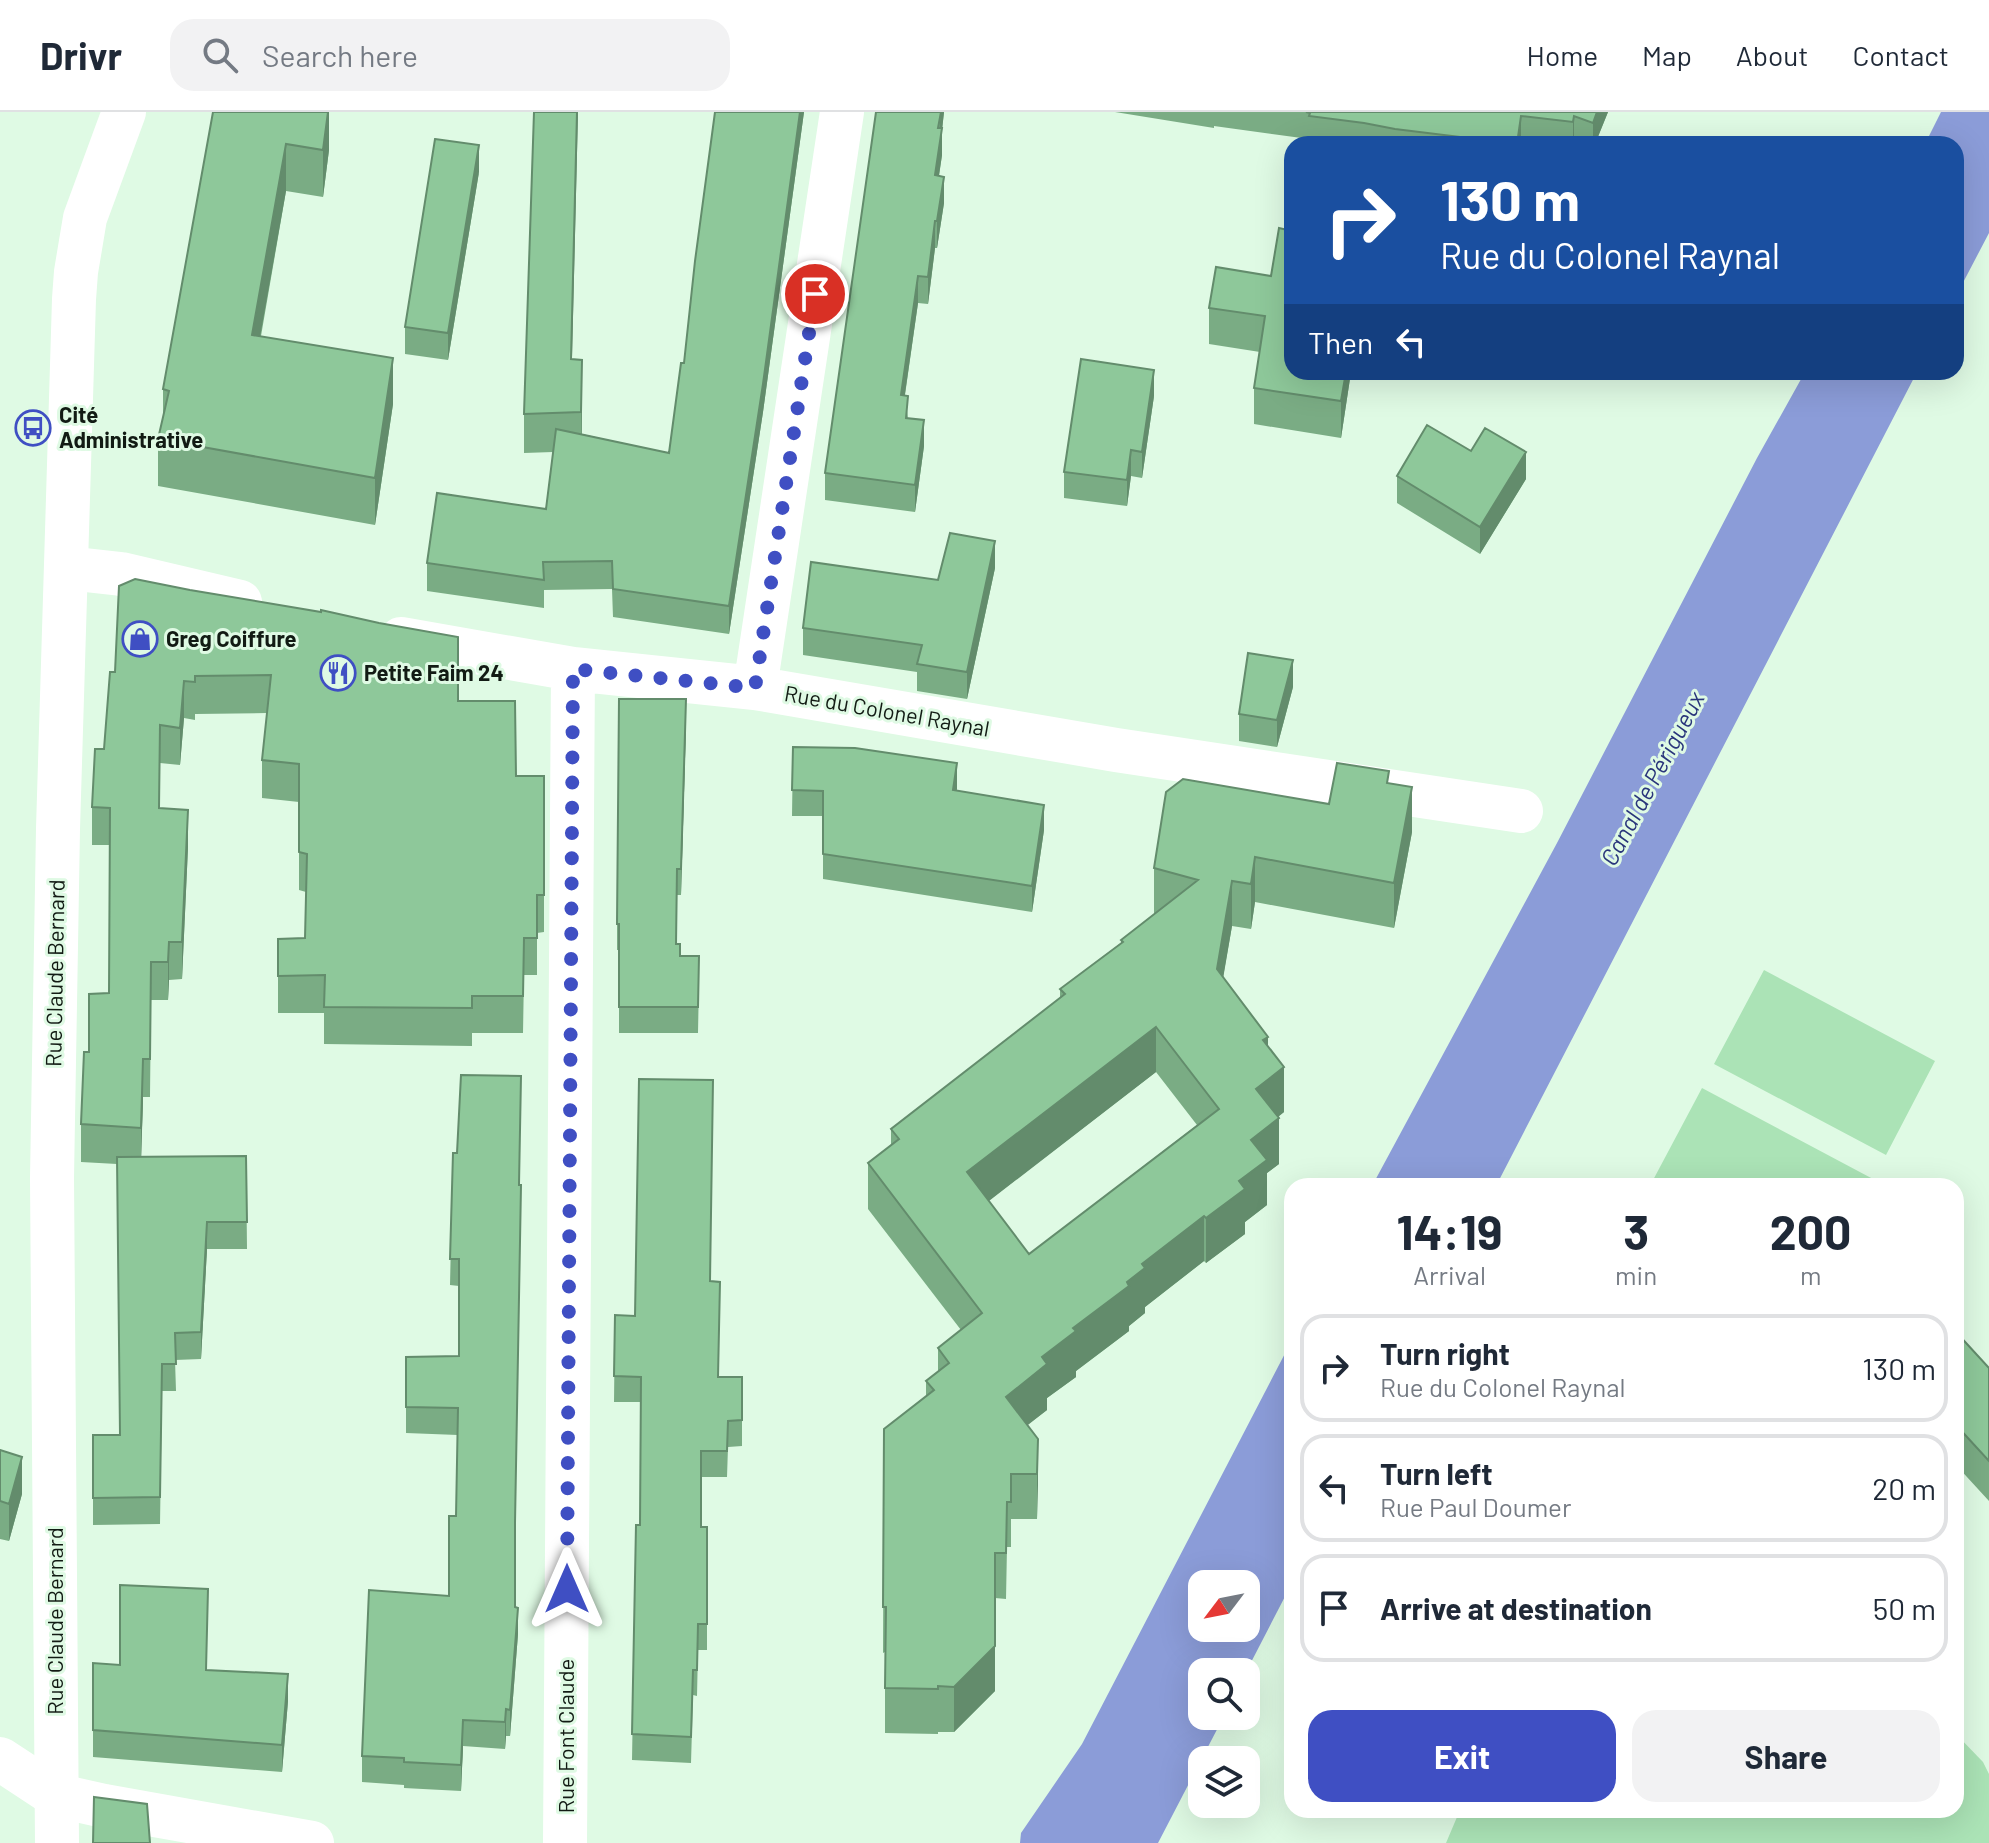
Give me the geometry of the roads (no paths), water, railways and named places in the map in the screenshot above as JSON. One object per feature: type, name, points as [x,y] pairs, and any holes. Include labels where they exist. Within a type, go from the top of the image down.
[{"type":"street","name":"Rue Claude Bernard","points":[[57,1843],[52,1178],[58,829],[76,272],[85,218],[124,112]]},
{"type":"street","points":[[755,688],[842,112]]},
{"type":"street","points":[[67,568],[121,574],[275,610]]},
{"type":"street","name":"Rue du Colonel Raynal","points":[[368,632],[573,669],[755,688],[1116,750],[1521,811]]},
{"type":"street","name":"Rue Font Claude","points":[[565,1843],[573,669]]},
{"type":"street","points":[[0,1759],[55,1795],[312,1843]]},
{"type":"water","points":[[1941,112],[1989,112],[1989,233],[1964,281],[1964,136],[1929,136]]},
{"type":"water","name":"Canal de Périgueux","points":[[1801,380],[1913,380],[1500,1178],[1376,1178],[1557,843]]},
{"type":"water","points":[[1284,1355],[1284,1598],[1253,1658],[1188,1658],[1188,1730],[1217,1730],[1208,1746],[1188,1746],[1188,1785],[1158,1843],[1020,1843],[1021,1833],[1082,1744]]},
{"type":"place","name":"Cité Administrative","points":[[33,428]]},
{"type":"place","name":"Greg Coiffure","points":[[140,639]]},
{"type":"place","name":"Petite Faim 24","points":[[338,673]]}]
